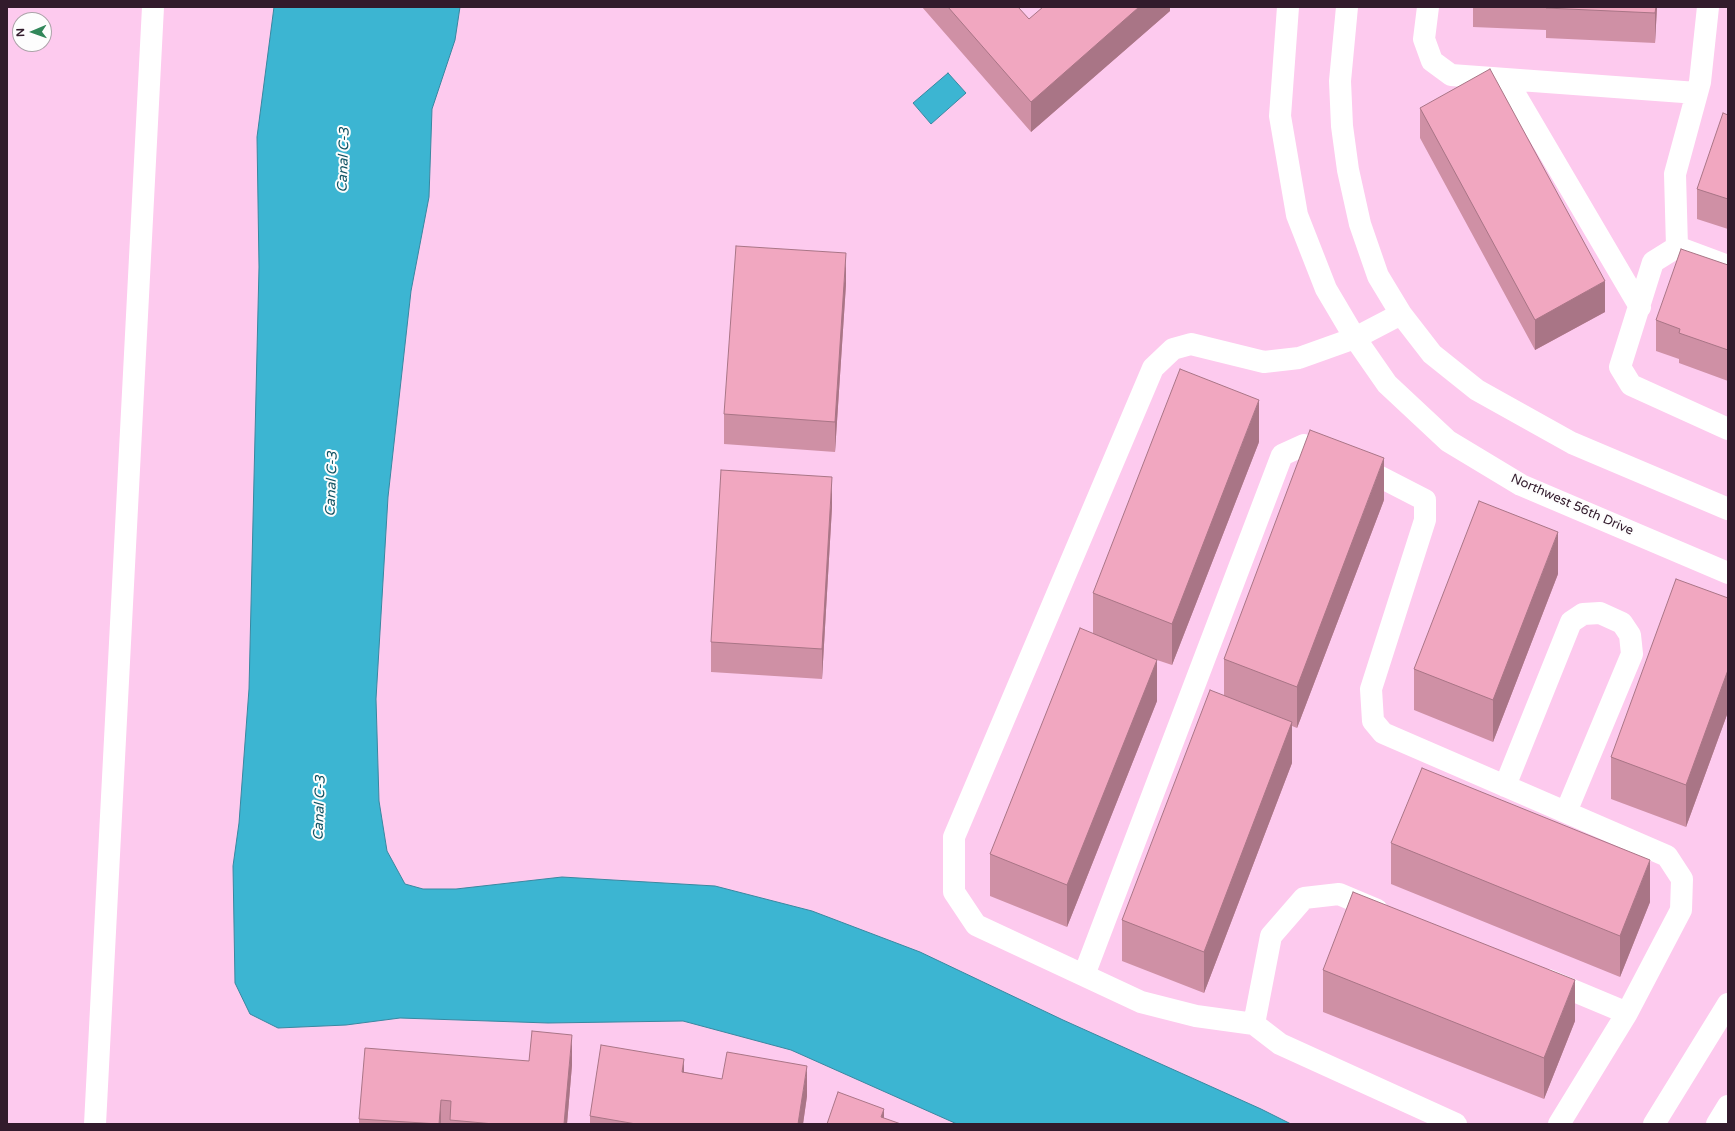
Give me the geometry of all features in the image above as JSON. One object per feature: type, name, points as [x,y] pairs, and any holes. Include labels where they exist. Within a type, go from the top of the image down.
[{"type":"main road","points":[[95,1124],[153,7]]},
{"type":"main road","name":"Northwest 56th Drive","points":[[1288,7],[1280,116],[1297,215],[1326,289],[1354,338],[1387,384],[1448,440],[1521,484],[1728,573]]},
{"type":"main road","points":[[1347,7],[1340,81],[1342,126],[1348,170],[1360,224],[1378,276],[1402,314],[1432,354],[1476,390],[1572,443],[1728,509]]},
{"type":"main road","points":[[1428,7],[1424,39],[1432,60],[1450,75],[1697,93]]},
{"type":"main road","points":[[1677,247],[1675,174],[1700,82],[1708,7]]},
{"type":"main road","points":[[1506,79],[1640,307]]},
{"type":"main road","points":[[1677,247],[1654,262],[1620,367],[1631,384],[1728,429]]},
{"type":"main road","points":[[1677,247],[1728,266]]},
{"type":"main road","points":[[1402,314],[1354,338],[1299,358],[1264,362],[1191,344],[1172,349],[1153,368],[954,838],[954,892],[976,925],[1141,1002],[1196,1016],[1254,1024],[1280,1044],[1456,1124]]},
{"type":"main road","points":[[1084,975],[1282,455],[1304,445],[1355,464],[1425,500],[1425,520],[1371,689],[1373,722],[1383,733],[1668,856],[1682,879],[1681,910],[1627,1013],[1559,1124]]},
{"type":"main road","points":[[1505,786],[1572,622],[1583,614],[1600,613],[1622,623],[1630,635],[1632,654],[1566,812]]},
{"type":"main road","points":[[1254,1024],[1271,936],[1304,898],[1339,894],[1398,918]]},
{"type":"main road","points":[[1531,973],[1627,1013]]},
{"type":"main road","points":[[1654,1124],[1728,1004]]},
{"type":"main road","points":[[1717,1124],[1728,1106]]},
{"type":"water","name":"Canal C-3","points":[[274,7],[460,7],[455,40],[432,109],[429,197],[411,291],[388,497],[376,699],[379,801],[387,851],[405,884],[423,889],[456,889],[562,877],[715,886],[812,911],[920,952],[1063,1020],[1291,1124],[957,1124],[791,1050],[683,1021],[548,1023],[400,1018],[346,1025],[278,1028],[250,1014],[235,983],[233,866],[239,823],[249,689],[259,267],[257,137]]},
{"type":"water","points":[[948,73],[966,93],[931,124],[913,103]]},
{"type":"building","points":[[948,7],[1018,7],[1029,19],[1043,7],[1139,7],[1031,102]]},
{"type":"building","points":[[1546,7],[1656,7],[1655,13]]},
{"type":"building","points":[[1490,69],[1605,281],[1535,320],[1420,108]]},
{"type":"building","points":[[1723,113],[1728,115],[1728,199],[1697,189]]},
{"type":"building","points":[[736,246],[846,253],[835,422],[724,414]]},
{"type":"building","points":[[1681,249],[1728,265],[1728,350],[1679,333],[1680,329],[1656,320]]},
{"type":"building","points":[[1180,369],[1259,400],[1172,624],[1093,593]]},
{"type":"building","points":[[1310,430],[1384,458],[1297,687],[1224,659]]},
{"type":"building","points":[[721,470],[832,477],[822,649],[711,642]]},
{"type":"building","points":[[1479,501],[1558,532],[1493,700],[1414,669]]},
{"type":"building","points":[[1676,579],[1728,598],[1728,670],[1686,785],[1611,757]]},
{"type":"building","points":[[1080,628],[1157,660],[1067,885],[990,854]]},
{"type":"building","points":[[1210,690],[1292,722],[1204,952],[1122,920]]},
{"type":"building","points":[[1422,768],[1650,860],[1620,936],[1391,843]]},
{"type":"building","points":[[1353,892],[1575,980],[1544,1058],[1323,970]]},
{"type":"building","points":[[532,1031],[572,1035],[564,1124],[494,1124],[450,1120],[451,1101],[441,1100],[439,1124],[359,1119],[365,1048],[529,1061]]},
{"type":"building","points":[[601,1045],[684,1059],[682,1072],[722,1079],[727,1052],[807,1066],[798,1124],[636,1124],[590,1116]]},
{"type":"building","points":[[838,1092],[884,1109],[881,1117],[901,1124],[827,1124]]}]
